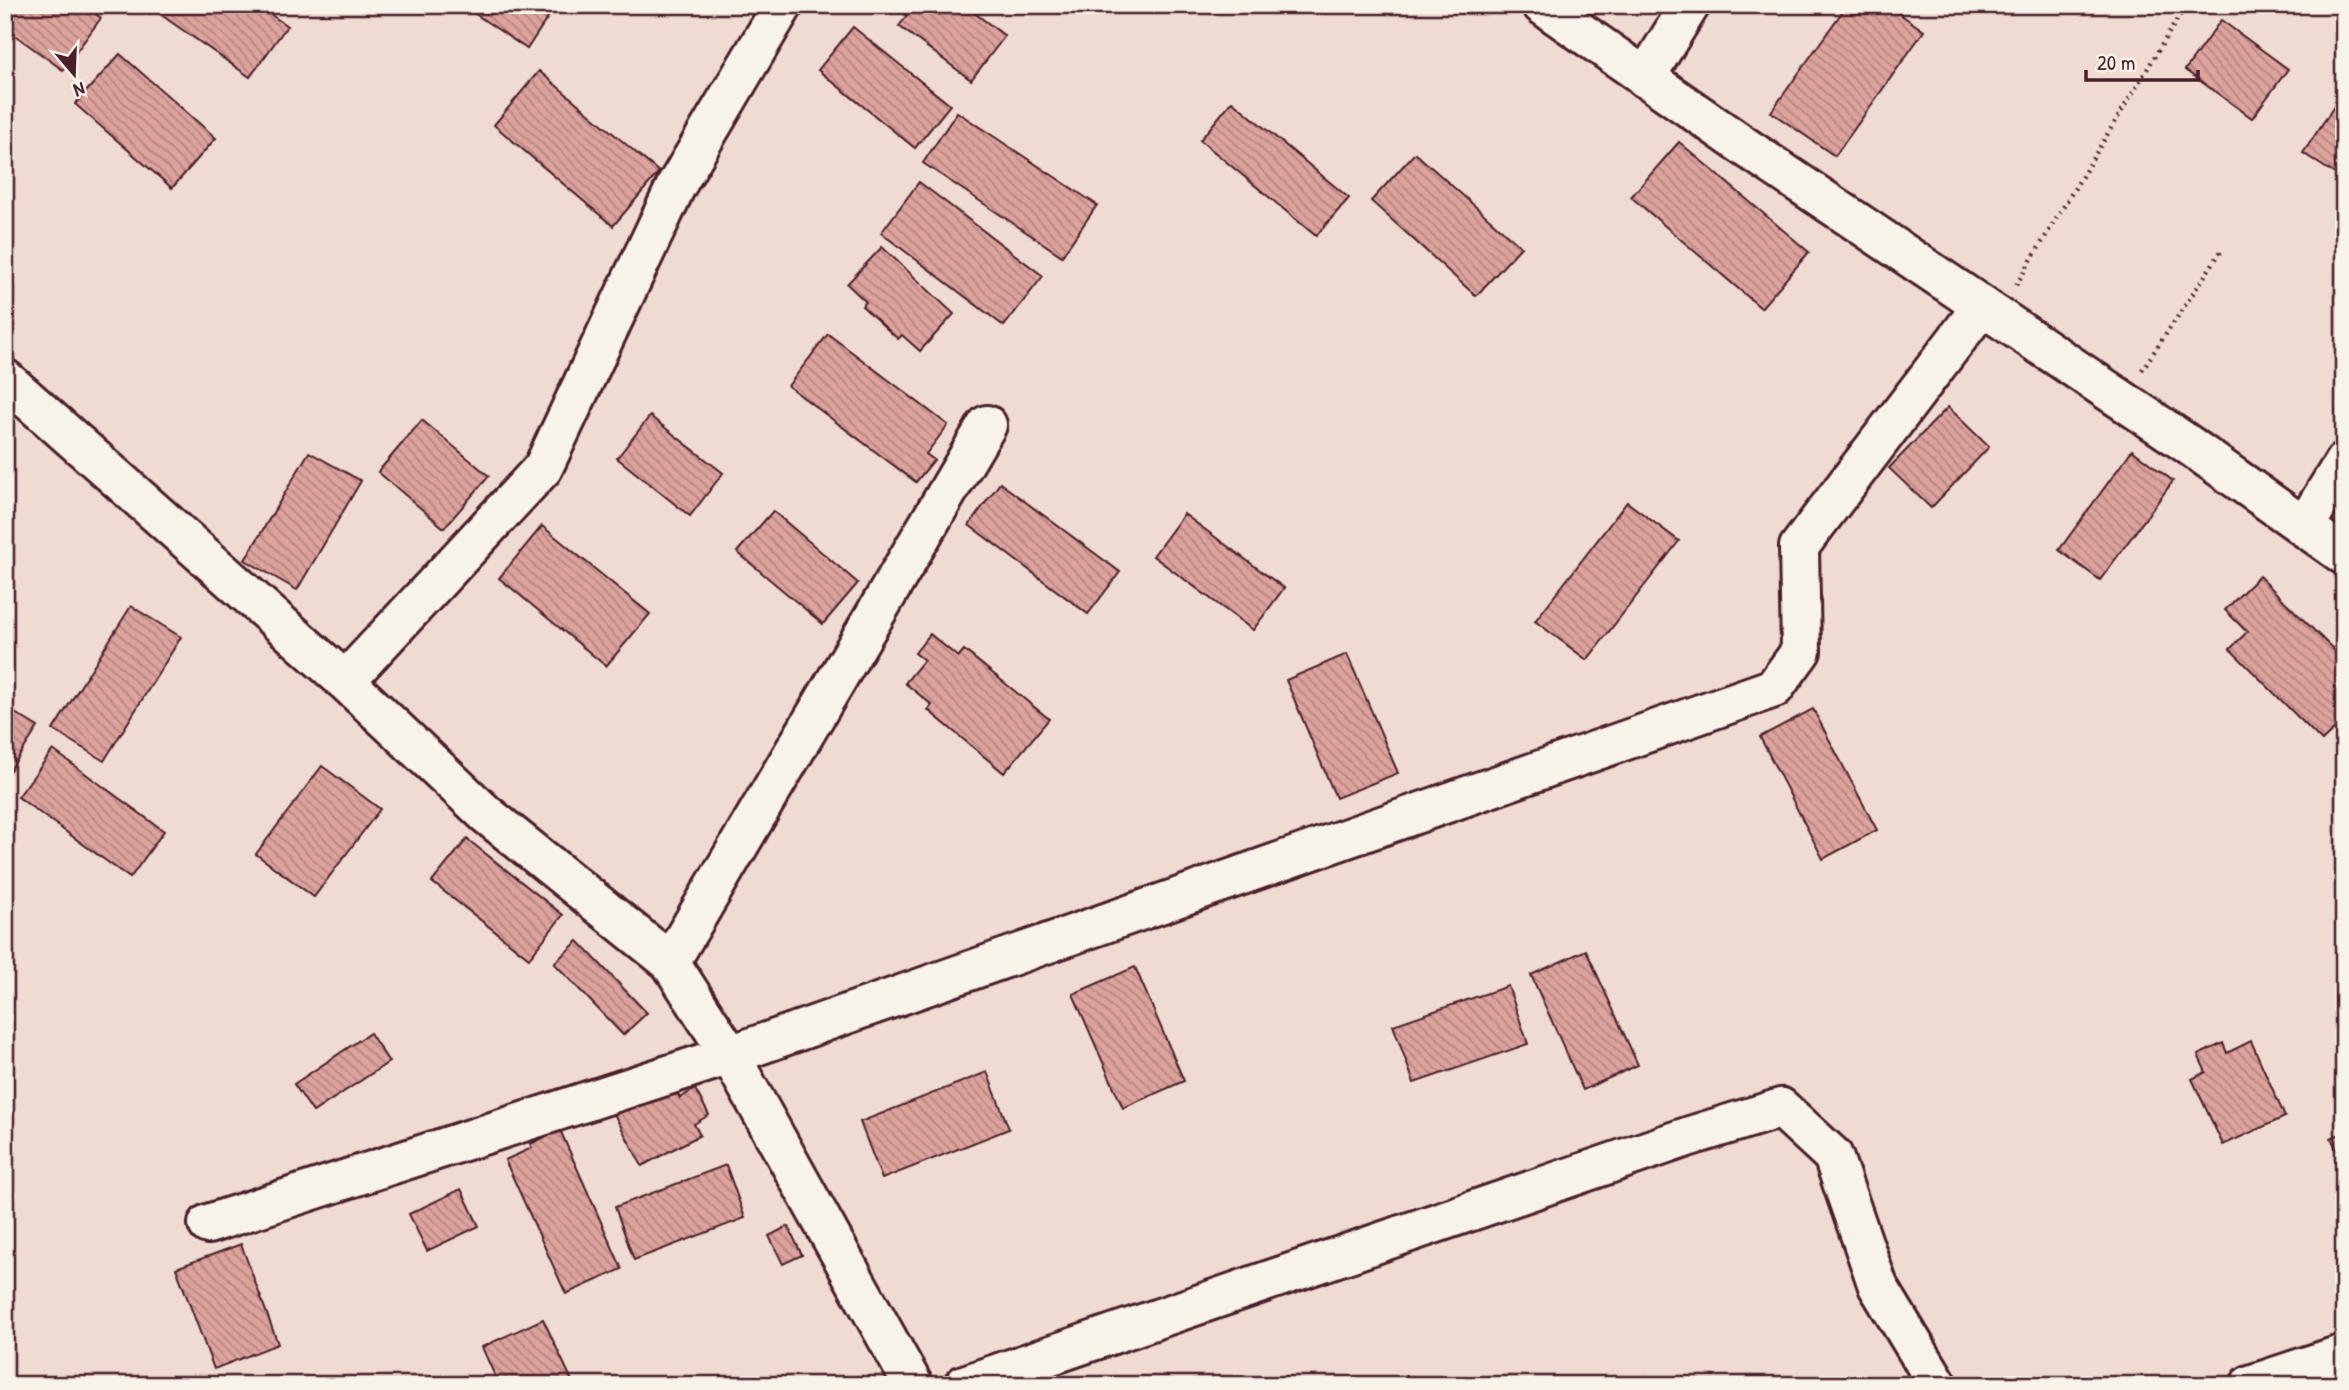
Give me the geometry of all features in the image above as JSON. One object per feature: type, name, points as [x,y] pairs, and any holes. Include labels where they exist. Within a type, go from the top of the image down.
[{"type":"street","points":[[345,681],[543,468],[676,186],[783,5]]},
{"type":"street","points":[[1542,5],[1645,78],[2122,400],[2344,555]]},
{"type":"street","points":[[1645,78],[1690,5]]},
{"type":"street","points":[[208,1224],[730,1055],[1774,688],[1801,651],[1799,547],[1989,311]]},
{"type":"street","points":[[9,391],[345,681],[486,814],[670,962],[730,1055],[913,1385]]},
{"type":"street","points":[[670,962],[987,425]]},
{"type":"street","points":[[2304,527],[2344,462]]},
{"type":"street","points":[[964,1385],[1664,1145],[1781,1108],[1833,1156],[1878,1286],[1938,1385]]},
{"type":"street","points":[[2250,1385],[2344,1354]]},
{"type":"path","points":[[1989,311],[2186,5]]},
{"type":"path","points":[[2122,400],[2222,250]]},
{"type":"building","points":[[5,5],[84,5],[101,18],[63,70],[5,28]]},
{"type":"building","points":[[147,5],[257,5],[287,26],[250,77]]},
{"type":"building","points":[[462,5],[556,5],[527,49]]},
{"type":"building","points":[[892,5],[964,5],[1005,36],[971,80],[899,26],[907,16]]},
{"type":"building","points":[[1847,5],[1887,5],[1924,31],[1835,156],[1771,112]]},
{"type":"building","points":[[2221,20],[2288,69],[2252,118],[2185,70]]},
{"type":"building","points":[[853,27],[950,105],[915,148],[818,70]]},
{"type":"building","points":[[120,54],[216,138],[172,188],[75,104]]},
{"type":"building","points":[[539,71],[659,172],[613,226],[494,125]]},
{"type":"building","points":[[1232,101],[1349,198],[1316,236],[1200,140]]},
{"type":"building","points":[[2337,102],[2344,107],[2344,180],[2303,153]]},
{"type":"building","points":[[957,112],[1097,205],[1062,256],[923,163]]},
{"type":"building","points":[[1679,142],[1809,252],[1761,308],[1631,197]]},
{"type":"building","points":[[1415,153],[1521,247],[1476,296],[1371,201]]},
{"type":"building","points":[[919,182],[1043,276],[1004,326],[881,233]]},
{"type":"building","points":[[882,247],[954,314],[920,351],[902,335],[898,339],[862,306],[866,302],[847,284]]},
{"type":"building","points":[[828,334],[948,425],[926,454],[934,460],[916,482],[788,386]]},
{"type":"building","points":[[1948,407],[1989,447],[1931,508],[1889,468]]},
{"type":"building","points":[[650,416],[723,473],[690,516],[617,458]]},
{"type":"building","points":[[422,420],[489,476],[444,528],[378,472]]},
{"type":"building","points":[[2132,450],[2173,481],[2100,580],[2059,550]]},
{"type":"building","points":[[309,452],[361,481],[297,590],[245,560]]},
{"type":"building","points":[[1000,483],[1120,572],[1088,614],[969,525]]},
{"type":"building","points":[[1627,502],[1679,541],[1587,660],[1535,621]]},
{"type":"building","points":[[773,511],[858,583],[823,624],[737,552]]},
{"type":"building","points":[[1184,514],[1284,588],[1253,630],[1153,556]]},
{"type":"building","points":[[542,526],[650,614],[606,666],[499,578]]},
{"type":"building","points":[[2259,576],[2344,660],[2344,720],[2322,741],[2230,649],[2247,632],[2225,610]]},
{"type":"building","points":[[131,606],[181,637],[104,761],[53,730]]},
{"type":"building","points":[[930,634],[958,657],[964,650],[1049,719],[1004,773],[928,710],[932,705],[905,683],[924,660],[915,653]]},
{"type":"building","points":[[1347,654],[1398,773],[1336,798],[1286,680]]},
{"type":"building","points":[[5,707],[38,727],[5,778]]},
{"type":"building","points":[[1813,709],[1877,830],[1823,859],[1760,737]]},
{"type":"building","points":[[53,750],[164,831],[130,878],[18,797]]},
{"type":"building","points":[[322,766],[380,809],[314,897],[256,854]]},
{"type":"building","points":[[467,839],[563,915],[529,958],[432,882]]},
{"type":"building","points":[[578,941],[647,1013],[623,1035],[554,963]]},
{"type":"building","points":[[1586,950],[1638,1065],[1583,1090],[1531,975]]},
{"type":"building","points":[[1135,967],[1184,1081],[1123,1108],[1073,994]]},
{"type":"building","points":[[1508,986],[1528,1044],[1414,1083],[1393,1025]]},
{"type":"building","points":[[370,1033],[389,1062],[313,1112],[294,1084]]},
{"type":"building","points":[[2251,1041],[2285,1117],[2223,1145],[2192,1079],[2206,1072],[2198,1055],[2223,1043],[2227,1053]]},
{"type":"building","points":[[987,1072],[1009,1129],[882,1179],[860,1122]]},
{"type":"building","points":[[671,1082],[680,1098],[695,1089],[709,1115],[694,1124],[700,1135],[642,1166],[614,1114]]},
{"type":"building","points":[[560,1130],[622,1269],[566,1294],[505,1160],[532,1148],[530,1144]]},
{"type":"building","points":[[2344,1132],[2344,1164],[2331,1138]]},
{"type":"building","points":[[726,1165],[745,1218],[634,1260],[615,1207]]},
{"type":"building","points":[[461,1189],[479,1226],[427,1251],[409,1214]]},
{"type":"building","points":[[788,1226],[802,1255],[783,1264],[769,1236]]},
{"type":"building","points":[[241,1244],[278,1344],[214,1369],[176,1268]]},
{"type":"building","points":[[543,1319],[574,1385],[499,1385],[482,1347]]}]
